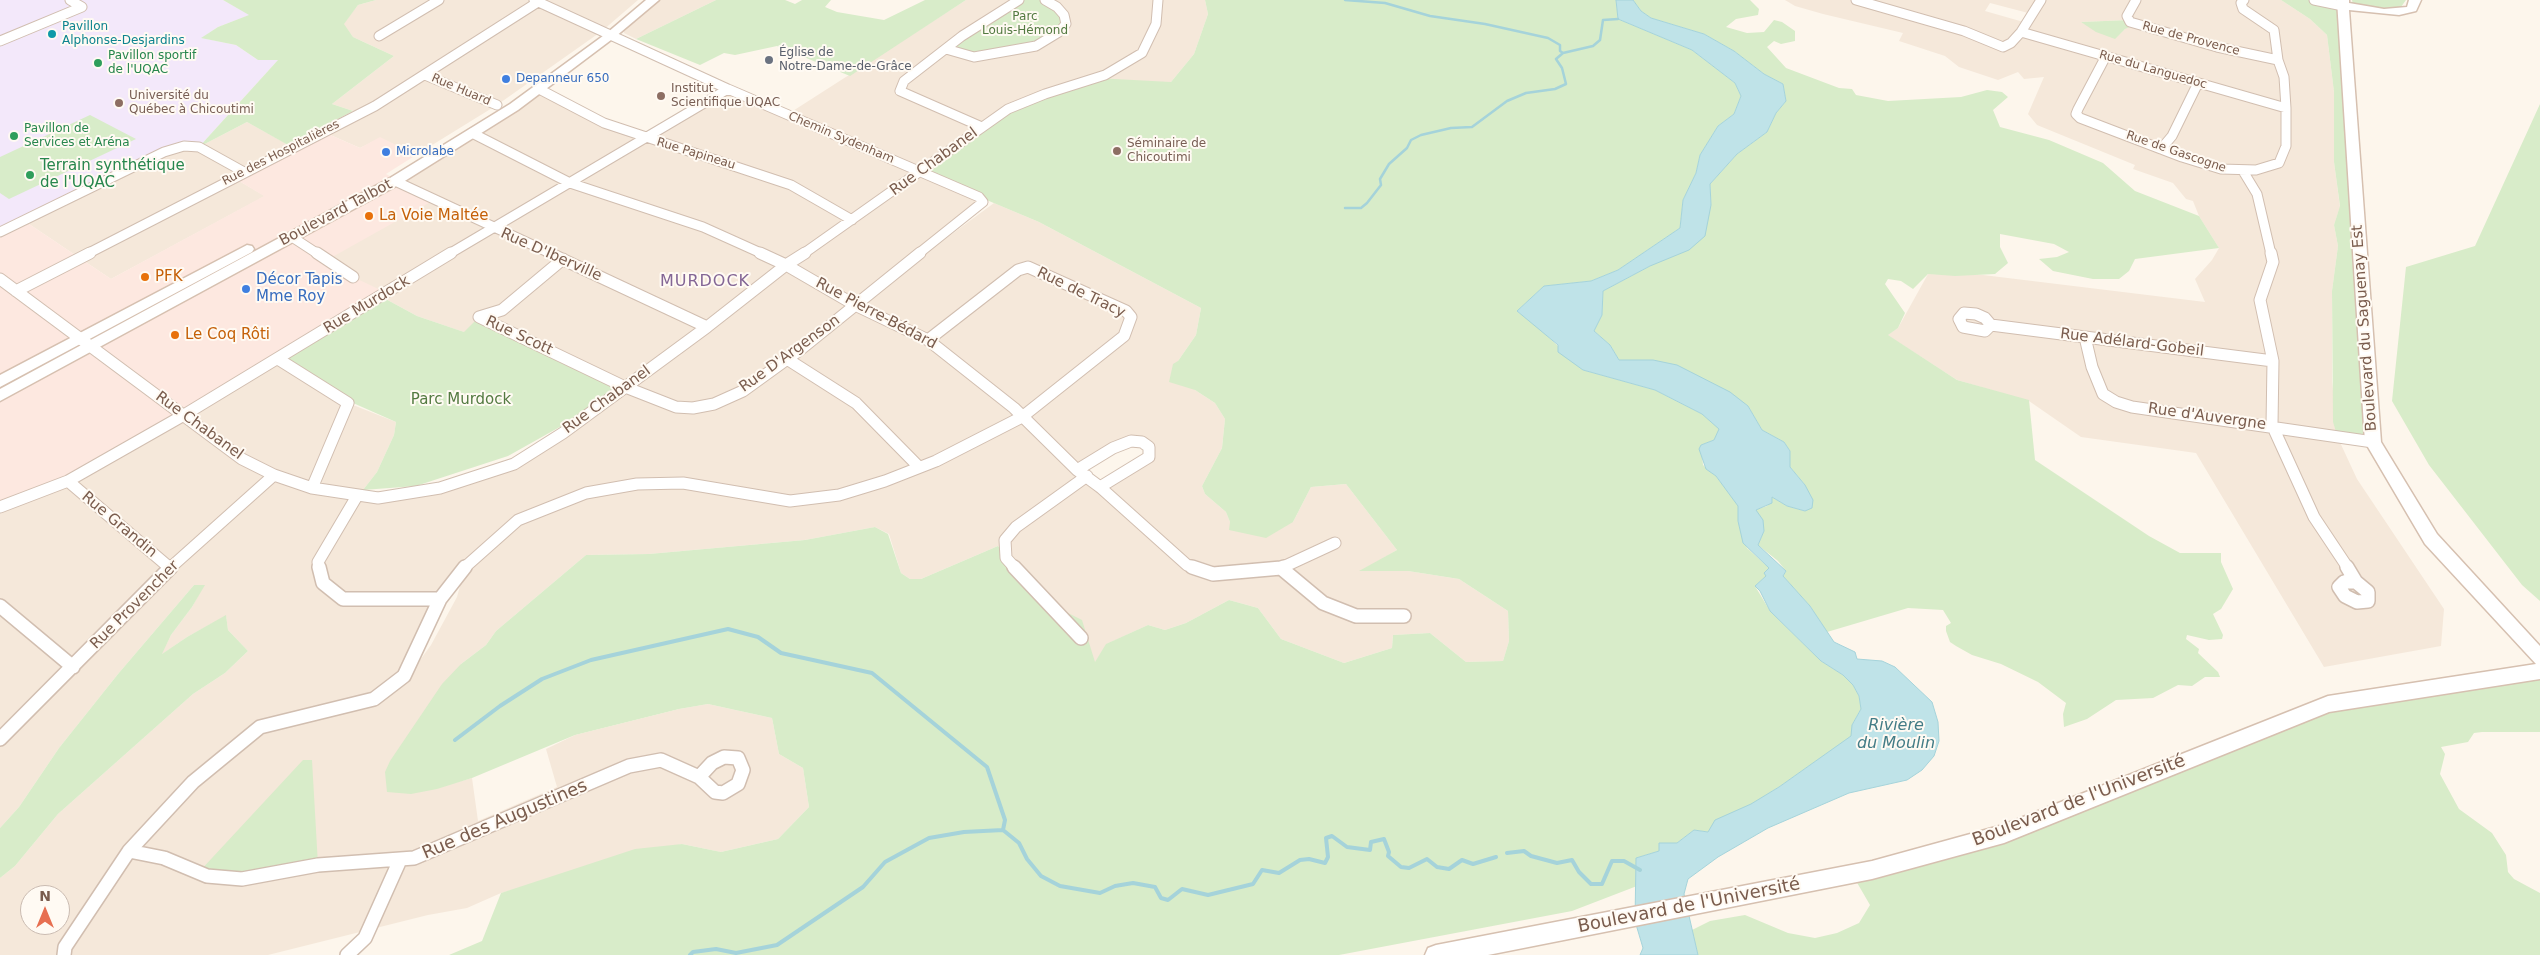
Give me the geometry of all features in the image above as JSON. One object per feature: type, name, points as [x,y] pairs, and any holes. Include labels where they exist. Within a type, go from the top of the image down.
[{"type":"main road","name":"Boulevard Talbot","points":[[0,382],[85,343],[292,237],[395,181],[539,89],[607,33],[638,0]]},
{"type":"main road","name":"Boulevard Talbot","points":[[0,396],[85,343],[386,174],[497,105],[607,33],[653,0]]},
{"type":"main road","points":[[2343,3],[2384,12],[2399,12],[2412,9],[2415,0]]},
{"type":"main road","name":"Boulevard du Saguenay Est","points":[[2343,3],[2373,442],[2431,539],[2540,658]]},
{"type":"main road","name":"Boulevard de l'Université","points":[[1436,955],[1872,870],[2004,834],[2328,704],[2540,671]]},
{"type":"street","points":[[0,41],[82,7],[70,0]]},
{"type":"street","points":[[379,36],[439,0]]},
{"type":"street","points":[[982,127],[900,91],[904,81],[946,49],[1019,0]]},
{"type":"street","points":[[946,49],[974,57],[1036,46],[1059,32],[1066,24],[1064,14],[1058,7],[1045,0]]},
{"type":"street","name":"Rue Chabanel","points":[[0,279],[242,459],[274,475],[312,488],[378,498],[440,488],[514,464],[563,432],[707,327],[786,265],[1008,110],[1045,94],[1105,76],[1142,53],[1156,24],[1158,0]]},
{"type":"street","points":[[1856,0],[1887,4],[2004,47],[2011,43],[2021,32],[2041,0]]},
{"type":"street","name":"Rue de Provence","points":[[2136,0],[2127,16],[2130,22],[2217,47],[2278,60]]},
{"type":"street","name":"Rue de Gascogne","points":[[2106,56],[2076,114],[2091,123],[2211,166],[2243,171],[2279,163],[2286,146],[2286,108],[2284,78],[2278,60],[2274,30],[2243,9],[2241,2],[2244,0]]},
{"type":"street","points":[[2314,0],[2343,3]]},
{"type":"street","name":"Chemin Sydenham","points":[[536,1],[728,89],[979,197],[983,202]]},
{"type":"street","name":"Rue des Hospitalières","points":[[16,291],[375,106],[536,1]]},
{"type":"street","name":"Rue du Languedoc","points":[[2021,32],[2286,108]]},
{"type":"street","name":"Rue Huard","points":[[425,75],[497,105]]},
{"type":"street","points":[[2161,148],[2172,136],[2198,83]]},
{"type":"street","name":"Rue Papineau","points":[[539,89],[604,123],[647,139],[791,185],[852,220]]},
{"type":"street","name":"Rue Murdock","points":[[0,507],[68,481],[184,415],[492,228],[647,139],[728,89]]},
{"type":"street","name":"Rue Pierre-Bédard","points":[[472,133],[570,183],[703,227],[786,265],[855,305],[928,340],[942,349],[1022,416],[1082,473],[1187,565],[1213,574],[1281,568],[1335,543]]},
{"type":"street","points":[[0,232],[164,152],[184,146],[199,147],[244,172]]},
{"type":"street","points":[[2243,171],[2257,194],[2274,262],[2260,300],[2273,361],[2272,426],[2314,517],[2341,555],[2356,582]]},
{"type":"street","name":"Rue D'Iberville","points":[[395,181],[707,327]]},
{"type":"street","name":"Rue D'Argenson","points":[[625,387],[676,407],[693,408],[714,404],[743,391],[855,305],[983,202]]},
{"type":"street","points":[[292,237],[353,277]]},
{"type":"street","name":"Rue Scott","points":[[563,259],[502,310],[479,318],[625,387]]},
{"type":"street","name":"Rue de Tracy","points":[[928,340],[1018,270],[1028,267],[1126,311],[1131,317],[1124,336],[1022,416]]},
{"type":"street","name":"Rue Adélard-Gobeil","points":[[1991,325],[2273,361]]},
{"type":"street","name":"Rue d'Auvergne","points":[[2085,337],[2092,367],[2103,394],[2116,402],[2132,407],[2373,442]]},
{"type":"street","points":[[787,358],[856,403],[919,467]]},
{"type":"street","points":[[278,359],[348,403],[312,488]]},
{"type":"street","points":[[64,955],[65,947],[129,851],[193,782],[260,728],[374,699],[404,676],[440,599],[466,566],[518,520],[586,493],[637,484],[683,483],[790,501],[839,495],[885,481],[919,467],[1022,416]]},
{"type":"street","points":[[1081,638],[1006,558],[1005,540],[1016,527],[1113,448],[1132,441],[1142,442],[1149,447],[1149,457],[1100,487]]},
{"type":"street","name":"Rue Provencher","points":[[0,739],[170,568],[274,475]]},
{"type":"street","name":"Rue Grandin","points":[[68,481],[170,568]]},
{"type":"street","points":[[357,496],[318,562],[322,583],[343,599],[440,599]]},
{"type":"street","points":[[1281,568],[1323,603],[1356,616],[1404,616]]},
{"type":"street","points":[[0,606],[73,666]]},
{"type":"street","name":"Rue des Augustines","points":[[129,851],[164,858],[207,876],[242,879],[318,865],[400,860],[414,858],[629,766],[661,760],[699,777]]},
{"type":"street","points":[[347,955],[365,938],[400,860]]},
{"type":"shaded area","name":"Université du Québec à Chicoutimi","points":[[0,0],[223,0],[250,15],[218,27],[202,38],[236,45],[258,60],[278,60],[199,147],[184,146],[0,232]]},
{"type":"shaded area","points":[[376,0],[638,0],[602,31],[497,105],[416,155],[380,138],[360,148],[328,134],[359,113],[332,104],[394,56],[353,37],[343,24],[358,5]]},
{"type":"shaded area","points":[[658,0],[716,0],[636,39],[624,33],[624,30]]},
{"type":"shaded area","points":[[966,0],[1205,0],[1208,14],[1194,54],[1171,82],[1153,82],[983,202],[868,296],[994,203],[1039,222],[1201,308],[1196,335],[1178,361],[1195,390],[1215,403],[1225,419],[1222,448],[1202,486],[1205,494],[1226,512],[1230,522],[1293,522],[1311,487],[1346,484],[1397,550],[1361,571],[1408,571],[1459,579],[1508,611],[1509,641],[1503,661],[1466,662],[1430,633],[1393,635],[1392,648],[1344,663],[1281,639],[1258,608],[1229,600],[1186,623],[1165,630],[1148,625],[1107,644],[1095,663],[1052,605],[998,546],[921,579],[910,579],[901,573],[889,534],[875,527],[805,540],[649,554],[586,555],[496,631],[486,645],[461,664],[437,788],[472,778],[478,821],[557,787],[546,749],[575,735],[679,709],[708,704],[772,718],[779,754],[803,768],[809,807],[778,839],[721,852],[682,844],[501,893],[467,908],[428,915],[268,955],[0,955],[0,878],[15,866],[58,814],[193,694],[225,673],[248,651],[228,630],[226,616],[187,637],[161,655],[171,635],[192,607],[204,585],[194,585],[118,674],[59,748],[19,807],[0,828],[0,507],[278,359],[348,403],[396,422],[394,435],[377,472],[363,490],[379,498],[514,464],[624,387],[417,316],[382,297],[327,260],[395,181],[539,89],[647,139],[728,91],[785,116]],"holes":[[[1131,441],[1142,442],[1149,457],[1100,487],[1078,469]],[[465,568],[457,597],[431,645],[410,674],[405,675]]]},
{"type":"shaded area","points":[[1785,0],[2281,0],[2310,19],[2327,35],[2334,92],[2334,162],[2340,207],[2334,225],[2338,246],[2332,291],[2332,381],[2338,438],[2357,479],[2444,609],[2441,646],[2324,667],[2196,453],[2081,437],[2029,401],[1957,380],[1887,335],[1898,328],[1928,274],[1983,275],[2205,302],[2195,279],[2212,260],[2219,248],[2199,216],[2193,201],[2186,199],[2173,183],[2133,169],[2135,165],[2037,125],[2028,114],[2044,77],[2024,79],[2018,72],[1998,80],[1959,67],[1945,56],[1899,41],[1903,33],[1795,6]],"holes":[[[1990,3],[2032,14],[2027,23],[1985,11]],[[2129,20],[2125,29],[2115,38],[2081,22]]]},
{"type":"shaded area","points":[[247,122],[298,150],[239,181],[265,196],[111,279],[23,220],[164,152],[199,147]]},
{"type":"shaded area","points":[[328,134],[360,148],[380,137],[416,155],[386,174],[434,200],[327,260],[353,277],[387,293],[68,481],[0,507],[0,232],[23,220],[111,279],[264,196],[239,181]]},
{"type":"green space","points":[[223,0],[376,0],[358,5],[344,24],[353,37],[394,56],[332,104],[353,111],[288,145],[247,122],[199,147],[278,60],[258,60],[236,45],[201,38],[218,27],[249,15]]},
{"type":"green space","points":[[716,0],[785,0],[795,4],[802,0],[831,0],[825,7],[837,12],[884,20],[925,0],[966,0],[850,76],[777,46],[735,55],[724,53],[700,65],[636,39]]},
{"type":"green space","name":"Parc Louis-Hémond","points":[[1019,0],[1045,0],[1066,24],[1048,39],[974,57],[946,49]]},
{"type":"green space","points":[[1205,0],[1616,0],[1618,19],[1692,50],[1735,83],[1741,96],[1734,114],[1718,126],[1700,155],[1696,173],[1683,200],[1680,228],[1618,270],[1591,281],[1544,286],[1517,311],[1538,327],[1583,370],[1655,390],[1702,414],[1720,429],[1714,440],[1701,445],[1703,465],[1716,476],[1739,506],[1738,521],[1747,548],[1769,568],[1766,576],[1755,586],[1770,611],[1821,661],[1843,675],[1853,685],[1859,696],[1861,709],[1852,725],[1852,736],[1779,787],[1708,832],[1694,830],[1677,843],[1659,843],[1659,851],[1636,858],[1637,886],[1572,911],[1339,955],[449,955],[482,941],[501,893],[635,849],[682,844],[721,852],[778,839],[809,807],[803,768],[779,754],[772,718],[708,704],[679,709],[575,735],[472,778],[437,789],[411,794],[387,792],[385,772],[390,761],[442,684],[461,664],[486,645],[496,631],[586,555],[649,554],[805,540],[875,527],[888,534],[901,573],[910,579],[921,579],[998,546],[1052,605],[1082,620],[1095,662],[1106,644],[1148,625],[1165,630],[1186,623],[1229,600],[1258,608],[1281,639],[1344,663],[1392,648],[1393,635],[1430,633],[1466,662],[1503,661],[1509,641],[1508,611],[1459,579],[1408,571],[1359,571],[1397,550],[1346,484],[1311,487],[1293,522],[1266,538],[1229,530],[1230,522],[1226,512],[1205,494],[1202,486],[1222,448],[1225,419],[1215,403],[1195,390],[1169,382],[1173,364],[1178,361],[1196,335],[1201,308],[1039,222],[920,172],[1008,109],[1096,78],[1171,82],[1194,54],[1208,14]]},
{"type":"green space","points":[[1633,0],[1750,0],[1759,9],[1758,15],[1736,19],[1726,27],[1747,33],[1764,32],[1774,20],[1782,22],[1795,31],[1795,41],[1781,44],[1774,41],[1767,47],[1786,68],[1839,88],[1852,89],[1856,95],[1888,101],[1961,97],[1987,90],[2002,92],[2008,97],[1993,110],[2000,127],[2049,140],[2103,163],[2135,191],[2199,216],[2219,248],[2135,259],[2129,271],[2119,279],[2093,279],[2053,271],[2039,259],[2057,257],[2069,252],[2054,244],[2000,234],[2000,247],[2008,263],[1995,274],[1955,276],[1928,274],[1913,289],[1901,281],[1888,279],[1885,284],[1905,313],[1898,328],[1888,335],[1957,380],[2029,400],[2035,460],[2149,536],[2180,553],[2221,553],[2221,562],[2233,589],[2221,609],[2213,614],[2223,635],[2222,639],[2209,640],[2187,635],[2186,639],[2199,649],[2198,653],[2218,672],[2220,677],[2205,677],[2192,686],[2178,685],[2153,698],[2116,700],[2087,719],[2064,727],[2063,714],[2066,703],[2038,682],[2001,664],[1972,655],[1950,642],[1946,626],[1951,623],[1943,610],[1908,608],[1827,632],[1810,606],[1783,576],[1786,571],[1778,561],[1758,545],[1764,531],[1755,510],[1767,506],[1772,497],[1787,506],[1805,511],[1805,485],[1790,467],[1790,451],[1784,442],[1762,430],[1748,406],[1653,360],[1619,360],[1610,345],[1594,331],[1602,315],[1603,291],[1650,266],[1711,205],[1710,184],[1737,154],[1767,132],[1776,113],[1786,101],[1783,84],[1764,74],[1734,51],[1704,34],[1651,18],[1641,11]]},
{"type":"green space","points":[[2281,0],[2314,0],[2343,6],[2373,442],[2338,438],[2333,422],[2332,291],[2338,246],[2334,225],[2340,206],[2334,162],[2334,92],[2327,35],[2310,19]]},
{"type":"green space","points":[[2352,0],[2406,0],[2401,7],[2391,9],[2353,5]]},
{"type":"green space","points":[[2129,20],[2136,24],[2125,29],[2115,39],[2096,32],[2081,22]]},
{"type":"green space","points":[[2540,104],[2540,601],[2522,585],[2429,465],[2392,401],[2406,267],[2475,246]]},
{"type":"green space","name":"Terrain synthétique de l'UQAC","points":[[90,115],[136,139],[9,199],[0,193],[0,157]]},
{"type":"green space","name":"Parc Murdock","points":[[382,297],[417,316],[464,332],[479,317],[618,385],[574,419],[508,456],[416,486],[363,490],[377,472],[394,435],[396,422],[335,395],[280,361]]},
{"type":"green space","points":[[194,585],[205,585],[192,607],[171,635],[162,654],[187,637],[226,615],[228,630],[248,651],[225,673],[193,694],[58,814],[15,866],[0,878],[0,828],[19,807],[59,748],[118,674]]},
{"type":"green space","points":[[2540,671],[2540,732],[2474,733],[2468,742],[2441,747],[2445,754],[2440,774],[2459,809],[2492,833],[2506,855],[2508,872],[2514,879],[2540,893],[2540,955],[1698,955],[1692,930],[1710,921],[1745,915],[1788,933],[1815,938],[1837,933],[1859,923],[1870,905],[1852,874],[2004,834],[2328,704]]},
{"type":"green space","points":[[303,760],[312,760],[318,865],[242,879],[199,872]]},
{"type":"water","name":"Rivière du Moulin","points":[[1616,0],[1633,0],[1641,11],[1651,18],[1704,34],[1734,51],[1764,74],[1783,84],[1786,101],[1776,113],[1767,132],[1737,154],[1710,184],[1711,205],[1705,236],[1689,250],[1650,266],[1603,291],[1602,315],[1594,331],[1610,345],[1619,360],[1653,360],[1677,365],[1730,392],[1748,406],[1762,430],[1784,442],[1790,451],[1790,467],[1805,485],[1813,500],[1812,508],[1805,511],[1787,506],[1772,497],[1772,503],[1756,510],[1763,520],[1764,531],[1758,545],[1786,571],[1783,576],[1810,606],[1834,642],[1855,652],[1857,659],[1882,661],[1895,667],[1932,702],[1938,722],[1939,741],[1934,756],[1922,770],[1907,780],[1849,793],[1768,828],[1718,857],[1688,879],[1684,894],[1698,955],[1640,955],[1643,948],[1635,921],[1636,858],[1659,851],[1659,843],[1677,843],[1694,830],[1708,832],[1715,820],[1751,804],[1779,787],[1851,736],[1852,725],[1861,709],[1859,696],[1853,685],[1843,675],[1821,661],[1770,611],[1760,591],[1755,586],[1766,576],[1764,573],[1769,568],[1743,543],[1738,521],[1738,506],[1716,476],[1706,469],[1699,449],[1701,445],[1714,440],[1719,429],[1702,414],[1655,390],[1583,370],[1558,352],[1558,345],[1517,311],[1544,286],[1591,281],[1618,270],[1680,228],[1683,200],[1696,173],[1700,155],[1718,126],[1734,114],[1741,96],[1735,83],[1692,50],[1618,19]]},
{"type":"waterway","points":[[1345,0],[1385,3],[1430,16],[1485,24],[1548,38],[1560,45],[1560,51],[1563,53]]},
{"type":"waterway","points":[[1563,53],[1593,46],[1600,40],[1603,20],[1618,19]]},
{"type":"waterway","points":[[1345,208],[1361,208],[1367,203],[1381,185],[1380,179],[1389,164],[1407,148],[1411,140],[1421,135],[1451,128],[1472,127],[1507,101],[1526,93],[1555,89],[1566,84],[1562,68],[1556,59],[1563,53]]},
{"type":"waterway","points":[[455,740],[500,706],[542,679],[591,660],[728,629],[758,637],[781,653],[872,673],[987,767],[1005,820],[1003,830]]},
{"type":"waterway","points":[[690,955],[693,952],[716,949],[736,953],[777,945],[863,887],[885,862],[929,838],[964,832],[1003,830]]},
{"type":"waterway","points":[[1003,830],[1019,843],[1027,859],[1041,876],[1060,886],[1100,893],[1115,886],[1133,883],[1155,887],[1161,898],[1168,900],[1182,889],[1208,895],[1253,884],[1262,870],[1279,873],[1300,860],[1309,859],[1325,863],[1328,857],[1326,838],[1332,836],[1347,847],[1370,850],[1371,842],[1384,839],[1389,852],[1388,856],[1401,867],[1409,868],[1427,859],[1437,867],[1449,869],[1462,860],[1473,864],[1496,857]]},
{"type":"waterway","points":[[1507,853],[1524,851],[1531,856],[1557,863],[1572,860],[1579,872],[1591,884],[1602,884],[1612,861],[1624,861],[1640,870]]},
{"type":"place","name":"Pavillon Alphonse-Desjardins","points":[[52,34]]},
{"type":"place","name":"Église de Notre-Dame-de-Grâce","points":[[769,60]]},
{"type":"place","name":"Pavillon sportif de l'UQAC","points":[[98,63]]},
{"type":"place","name":"Depanneur 650","points":[[506,79]]},
{"type":"place","name":"Institut Scientifique UQAC","points":[[661,96]]},
{"type":"place","name":"Université du Québec à Chicoutimi","points":[[119,103]]},
{"type":"place","name":"Pavillon de Services et Aréna","points":[[14,136]]},
{"type":"place","name":"Séminaire de Chicoutimi","points":[[1117,151]]},
{"type":"place","name":"Microlabe","points":[[386,152]]},
{"type":"place","name":"Terrain synthétique de l'UQAC","points":[[30,175]]},
{"type":"place","name":"La Voie Maltée","points":[[369,216]]},
{"type":"place","name":"PFK","points":[[145,277]]},
{"type":"place","name":"Décor Tapis Mme Roy","points":[[246,289]]},
{"type":"place","name":"Le Coq Rôti","points":[[175,335]]},
{"type":"district","name":"MURDOCK","points":[[705,282]]}]
